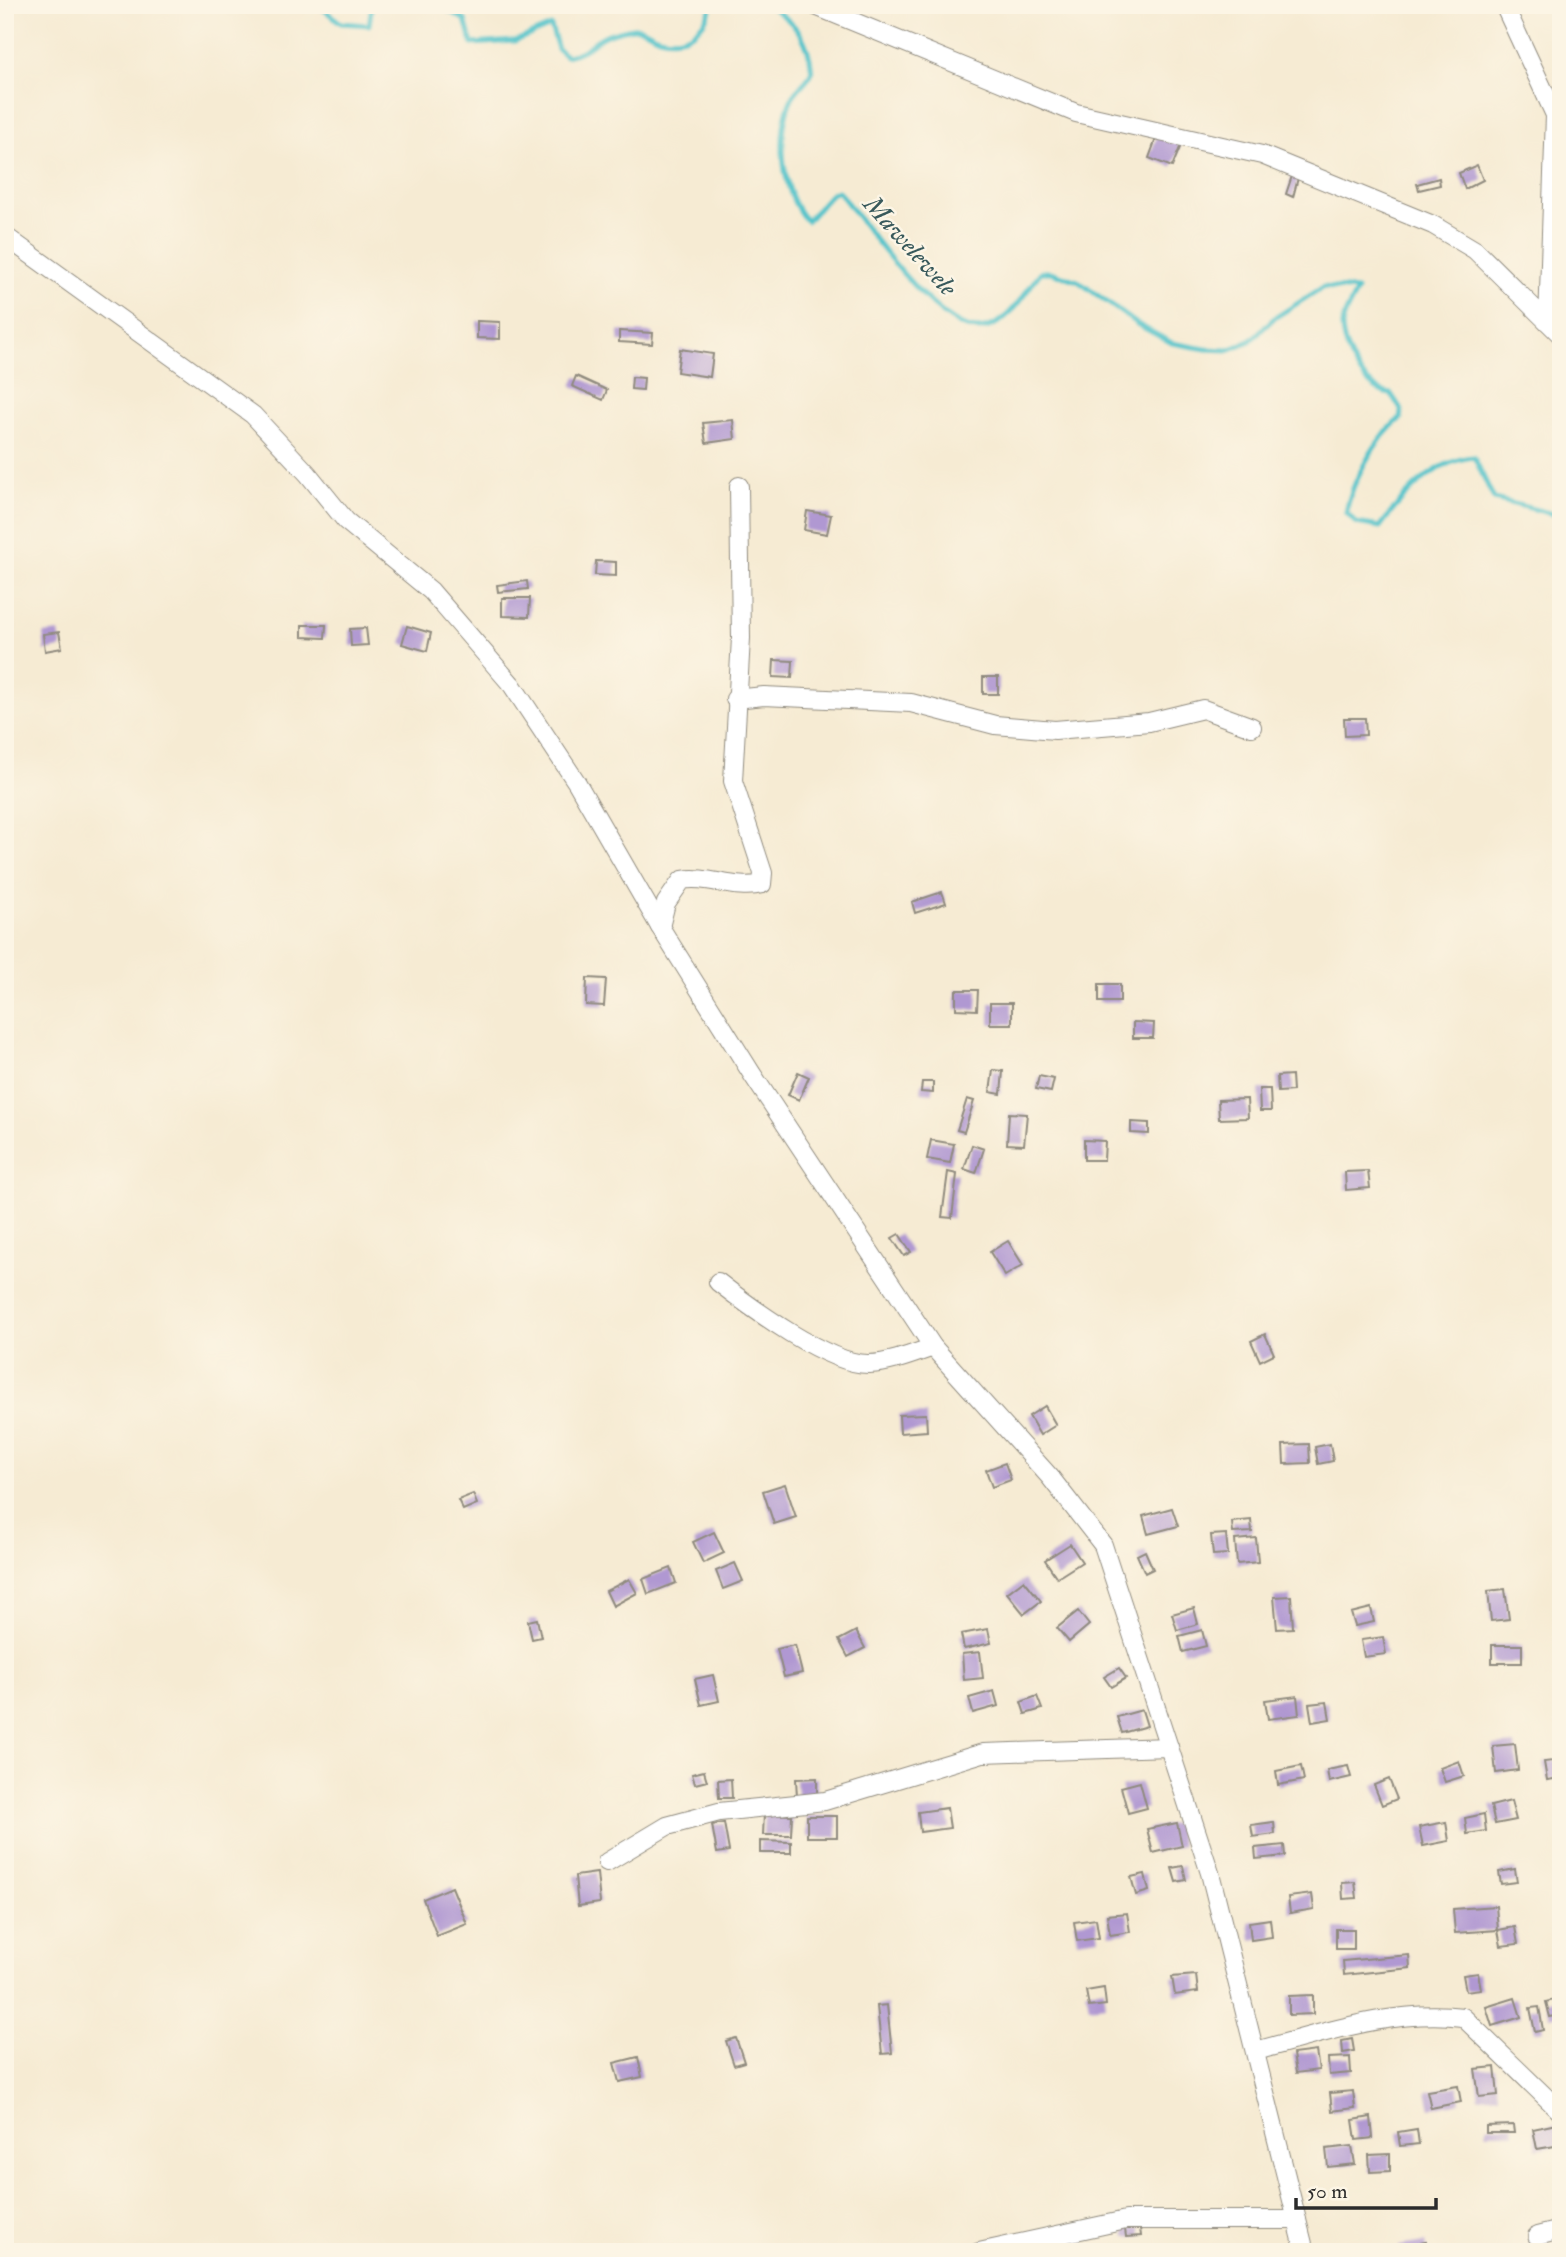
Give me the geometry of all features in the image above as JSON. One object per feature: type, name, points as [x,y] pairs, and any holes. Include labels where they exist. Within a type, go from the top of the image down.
[{"type":"street","points":[[813,5],[1076,113],[1262,155],[1433,225],[1475,250],[1561,335]]},
{"type":"street","points":[[1504,5],[1555,115],[1548,322]]},
{"type":"street","points":[[5,236],[253,415],[308,474],[346,521],[431,591],[512,685],[577,783],[660,927],[831,1198],[933,1347],[1050,1478],[1102,1545],[1210,1873],[1305,2252]]},
{"type":"street","points":[[660,927],[666,903],[682,880],[694,878],[726,884],[762,884],[762,873],[733,781],[735,699],[741,638],[739,486]]},
{"type":"street","points":[[735,699],[764,696],[911,703],[995,725],[1055,730],[1149,722],[1203,709],[1252,727]]},
{"type":"street","points":[[718,1282],[768,1321],[839,1359],[869,1364],[933,1347]]},
{"type":"street","points":[[607,1862],[667,1826],[719,1812],[825,1801],[984,1752],[1169,1747]]},
{"type":"street","points":[[1255,2051],[1337,2030],[1422,2015],[1464,2017],[1561,2112]]},
{"type":"street","points":[[979,2252],[1126,2220],[1297,2220]]},
{"type":"street","points":[[1537,2236],[1561,2230]]},
{"type":"building","points":[[1157,136],[1181,145],[1172,167],[1149,158]]},
{"type":"building","points":[[1477,165],[1483,180],[1465,189],[1459,173]]},
{"type":"building","points":[[1292,176],[1298,178],[1293,197],[1286,194]]},
{"type":"building","points":[[1439,178],[1440,185],[1419,190],[1417,184]]},
{"type":"building","points":[[477,321],[500,322],[500,339],[477,338]]},
{"type":"building","points":[[619,331],[653,333],[652,344],[619,342]]},
{"type":"building","points":[[680,349],[713,354],[710,377],[677,372]]},
{"type":"building","points":[[576,376],[607,390],[603,400],[572,386]]},
{"type":"building","points":[[632,377],[644,378],[643,390],[631,389]]},
{"type":"building","points":[[733,420],[735,439],[706,443],[703,423]]},
{"type":"building","points":[[807,511],[831,515],[827,534],[804,530]]},
{"type":"building","points":[[596,561],[616,562],[616,576],[595,575]]},
{"type":"building","points":[[527,581],[528,589],[498,592],[497,585]]},
{"type":"building","points":[[502,598],[530,598],[529,617],[502,616]]},
{"type":"building","points":[[302,625],[326,625],[325,638],[302,637]]},
{"type":"building","points":[[407,626],[431,633],[427,651],[402,644]]},
{"type":"building","points":[[366,628],[368,645],[351,646],[350,629]]},
{"type":"building","points":[[59,632],[62,648],[45,651],[43,634]]},
{"type":"building","points":[[774,660],[793,661],[792,678],[773,677]]},
{"type":"building","points":[[983,677],[998,677],[998,694],[983,694]]},
{"type":"building","points":[[1344,718],[1365,718],[1366,735],[1345,736]]},
{"type":"building","points":[[942,892],[946,903],[915,913],[912,902]]},
{"type":"building","points":[[587,978],[606,979],[604,1006],[586,1005]]},
{"type":"building","points":[[1099,984],[1120,984],[1120,1002],[1099,1002]]},
{"type":"building","points":[[956,990],[978,990],[977,1010],[956,1009]]},
{"type":"building","points":[[990,1003],[1012,1003],[1012,1024],[990,1024]]},
{"type":"building","points":[[1133,1022],[1154,1023],[1153,1038],[1133,1038]]},
{"type":"building","points":[[993,1070],[1003,1071],[1001,1094],[990,1092]]},
{"type":"building","points":[[798,1072],[809,1077],[799,1100],[788,1095]]},
{"type":"building","points":[[1292,1075],[1293,1091],[1278,1092],[1277,1076]]},
{"type":"building","points":[[1039,1076],[1054,1079],[1051,1092],[1036,1089]]},
{"type":"building","points":[[922,1082],[933,1082],[933,1093],[921,1092]]},
{"type":"building","points":[[1259,1089],[1270,1089],[1271,1111],[1260,1111]]},
{"type":"building","points":[[967,1099],[974,1101],[964,1132],[957,1130]]},
{"type":"building","points":[[1247,1099],[1248,1118],[1219,1119],[1218,1100]]},
{"type":"building","points":[[1009,1113],[1027,1114],[1024,1145],[1007,1144]]},
{"type":"building","points":[[1131,1122],[1149,1123],[1149,1134],[1131,1133]]},
{"type":"building","points":[[931,1140],[954,1144],[950,1163],[927,1159]]},
{"type":"building","points":[[1084,1140],[1105,1141],[1104,1160],[1084,1160]]},
{"type":"building","points":[[972,1145],[984,1149],[976,1173],[964,1169]]},
{"type":"building","points":[[1368,1171],[1370,1188],[1346,1190],[1345,1172]]},
{"type":"building","points":[[948,1172],[957,1174],[952,1218],[942,1217]]},
{"type":"building","points":[[899,1234],[911,1252],[904,1256],[892,1238]]},
{"type":"building","points":[[1008,1241],[1023,1265],[1005,1276],[990,1252]]},
{"type":"building","points":[[1265,1334],[1274,1354],[1260,1361],[1251,1341]]},
{"type":"building","points":[[1045,1406],[1056,1425],[1040,1435],[1029,1416]]},
{"type":"building","points":[[926,1414],[927,1431],[900,1433],[899,1415]]},
{"type":"building","points":[[1309,1444],[1310,1463],[1284,1464],[1283,1445]]},
{"type":"building","points":[[1330,1444],[1333,1461],[1318,1464],[1315,1447]]},
{"type":"building","points":[[1005,1463],[1011,1480],[992,1487],[986,1470]]},
{"type":"building","points":[[785,1484],[796,1517],[774,1524],[763,1491]]},
{"type":"building","points":[[473,1494],[477,1504],[463,1510],[458,1500]]},
{"type":"building","points":[[1172,1508],[1178,1526],[1148,1534],[1143,1516]]},
{"type":"building","points":[[1251,1520],[1252,1532],[1233,1533],[1232,1522]]},
{"type":"building","points":[[714,1532],[724,1553],[703,1563],[693,1542]]},
{"type":"building","points":[[1226,1534],[1228,1554],[1213,1555],[1211,1535]]},
{"type":"building","points":[[1256,1538],[1258,1562],[1237,1564],[1235,1540]]},
{"type":"building","points":[[1070,1544],[1082,1562],[1057,1578],[1045,1560]]},
{"type":"building","points":[[1145,1551],[1153,1569],[1145,1573],[1137,1555]]},
{"type":"building","points":[[735,1563],[743,1581],[723,1589],[716,1571]]},
{"type":"building","points":[[671,1568],[676,1583],[648,1594],[643,1579]]},
{"type":"building","points":[[629,1579],[637,1593],[613,1606],[606,1591]]},
{"type":"building","points":[[1024,1580],[1041,1601],[1024,1614],[1007,1593]]},
{"type":"building","points":[[1505,1589],[1509,1619],[1491,1621],[1488,1591]]},
{"type":"building","points":[[1291,1596],[1293,1628],[1277,1629],[1274,1597]]},
{"type":"building","points":[[1194,1608],[1198,1624],[1177,1630],[1172,1614]]},
{"type":"building","points":[[1371,1608],[1374,1622],[1355,1626],[1351,1613]]},
{"type":"building","points":[[1078,1611],[1089,1625],[1069,1642],[1057,1628]]},
{"type":"building","points":[[537,1619],[541,1637],[532,1639],[528,1621]]},
{"type":"building","points":[[988,1629],[991,1643],[964,1649],[961,1634]]},
{"type":"building","points":[[1202,1630],[1206,1646],[1183,1652],[1179,1636]]},
{"type":"building","points":[[856,1631],[865,1648],[848,1657],[839,1640]]},
{"type":"building","points":[[1383,1637],[1386,1654],[1364,1657],[1361,1640]]},
{"type":"building","points":[[795,1645],[802,1673],[784,1677],[777,1649]]},
{"type":"building","points":[[1492,1645],[1522,1645],[1522,1663],[1492,1663]]},
{"type":"building","points":[[980,1652],[983,1678],[964,1680],[962,1654]]},
{"type":"building","points":[[1119,1668],[1126,1678],[1111,1687],[1104,1677]]},
{"type":"building","points":[[713,1675],[719,1701],[701,1705],[695,1679]]},
{"type":"building","points":[[994,1691],[998,1706],[973,1713],[969,1698]]},
{"type":"building","points":[[1037,1696],[1042,1709],[1025,1714],[1021,1702]]},
{"type":"building","points":[[1297,1696],[1299,1715],[1268,1719],[1265,1700]]},
{"type":"building","points":[[1327,1702],[1330,1719],[1312,1722],[1309,1704]]},
{"type":"building","points":[[1142,1710],[1147,1726],[1122,1733],[1117,1717]]},
{"type":"building","points":[[1515,1744],[1518,1770],[1496,1773],[1493,1746]]},
{"type":"building","points":[[1561,1760],[1561,1778],[1547,1780],[1544,1762]]},
{"type":"building","points":[[1459,1761],[1464,1776],[1445,1782],[1440,1768]]},
{"type":"building","points":[[1301,1766],[1304,1780],[1278,1785],[1276,1771]]},
{"type":"building","points":[[1348,1766],[1351,1777],[1329,1782],[1327,1770]]},
{"type":"building","points":[[704,1771],[707,1781],[695,1784],[692,1774]]},
{"type":"building","points":[[817,1778],[817,1796],[797,1797],[796,1779]]},
{"type":"building","points":[[731,1779],[732,1798],[719,1798],[718,1780]]},
{"type":"building","points":[[1389,1779],[1397,1799],[1382,1805],[1374,1785]]},
{"type":"building","points":[[1140,1782],[1147,1808],[1128,1813],[1121,1787]]},
{"type":"building","points":[[1511,1801],[1516,1820],[1495,1824],[1491,1806]]},
{"type":"building","points":[[947,1808],[950,1828],[920,1832],[918,1812]]},
{"type":"building","points":[[764,1814],[792,1815],[791,1835],[763,1835]]},
{"type":"building","points":[[1484,1814],[1486,1831],[1467,1834],[1465,1818]]},
{"type":"building","points":[[807,1816],[837,1816],[837,1837],[807,1837]]},
{"type":"building","points":[[1274,1822],[1275,1834],[1253,1837],[1251,1825]]},
{"type":"building","points":[[1446,1822],[1449,1841],[1423,1846],[1419,1827]]},
{"type":"building","points":[[724,1823],[729,1851],[717,1853],[712,1825]]},
{"type":"building","points":[[1177,1823],[1182,1846],[1153,1853],[1147,1829]]},
{"type":"building","points":[[760,1841],[791,1842],[791,1853],[760,1853]]},
{"type":"building","points":[[1284,1845],[1285,1856],[1256,1859],[1255,1848]]},
{"type":"building","points":[[1183,1866],[1186,1880],[1176,1882],[1172,1868]]},
{"type":"building","points":[[1515,1869],[1517,1882],[1501,1884],[1499,1872]]},
{"type":"building","points":[[597,1873],[600,1903],[578,1906],[575,1876]]},
{"type":"building","points":[[1145,1874],[1149,1891],[1136,1895],[1131,1877]]},
{"type":"building","points":[[1355,1882],[1357,1898],[1343,1899],[1342,1883]]},
{"type":"building","points":[[452,1887],[467,1924],[437,1936],[423,1899]]},
{"type":"building","points":[[1312,1894],[1314,1909],[1290,1913],[1288,1897]]},
{"type":"building","points":[[1496,1906],[1498,1930],[1455,1933],[1453,1909]]},
{"type":"building","points":[[1127,1913],[1130,1932],[1110,1935],[1107,1915]]},
{"type":"building","points":[[1096,1919],[1099,1938],[1077,1941],[1074,1922]]},
{"type":"building","points":[[1270,1919],[1272,1937],[1251,1940],[1249,1922]]},
{"type":"building","points":[[1515,1927],[1518,1944],[1501,1946],[1498,1930]]},
{"type":"building","points":[[1336,1929],[1354,1929],[1354,1949],[1336,1949]]},
{"type":"building","points":[[1409,1955],[1410,1968],[1344,1975],[1343,1961]]},
{"type":"building","points":[[1478,1973],[1481,1989],[1466,1991],[1463,1975]]},
{"type":"building","points":[[1196,1975],[1198,1992],[1175,1995],[1172,1977]]},
{"type":"building","points":[[1104,1988],[1106,2005],[1089,2007],[1086,1991]]},
{"type":"building","points":[[1313,1995],[1313,2014],[1289,2015],[1289,1996]]},
{"type":"building","points":[[1515,1998],[1521,2017],[1492,2026],[1486,2007]]},
{"type":"building","points":[[1561,1998],[1561,2015],[1550,2017],[1546,2002]]},
{"type":"building","points":[[887,2005],[892,2053],[882,2054],[877,2006]]},
{"type":"building","points":[[1539,2007],[1543,2030],[1535,2032],[1530,2008]]},
{"type":"building","points":[[736,2038],[744,2062],[734,2065],[726,2041]]},
{"type":"building","points":[[1352,2039],[1354,2051],[1343,2053],[1342,2041]]},
{"type":"building","points":[[1316,2051],[1319,2070],[1296,2073],[1293,2054]]},
{"type":"building","points":[[638,2057],[642,2077],[619,2082],[614,2063]]},
{"type":"building","points":[[1350,2057],[1351,2073],[1329,2075],[1328,2058]]},
{"type":"building","points":[[1495,2067],[1498,2095],[1479,2097],[1475,2069]]},
{"type":"building","points":[[1458,2086],[1461,2102],[1431,2108],[1427,2091]]},
{"type":"building","points":[[1353,2091],[1355,2108],[1332,2111],[1330,2093]]},
{"type":"building","points":[[1371,2117],[1373,2138],[1356,2140],[1353,2120]]},
{"type":"building","points":[[1561,2123],[1561,2145],[1537,2149],[1533,2129]]},
{"type":"building","points":[[1513,2125],[1514,2133],[1486,2133],[1486,2126]]},
{"type":"building","points":[[1417,2129],[1419,2144],[1400,2146],[1398,2132]]},
{"type":"building","points":[[1352,2146],[1355,2164],[1328,2167],[1326,2149]]},
{"type":"building","points":[[1390,2154],[1390,2171],[1370,2172],[1369,2155]]},
{"type":"building","points":[[1140,2228],[1141,2236],[1126,2237],[1125,2229]]},
{"type":"building","points":[[1426,2242],[1428,2252],[1400,2252],[1399,2246]]},
{"type":"waterway","name":"Mawelewele","points":[[318,5],[341,23],[369,25],[372,5]]},
{"type":"waterway","name":"Mawelewele","points":[[439,5],[465,20],[472,44],[515,41],[551,26],[558,49],[566,56],[581,51],[605,35],[629,29],[642,29],[669,39],[686,37],[704,22],[712,5]]},
{"type":"waterway","name":"Mawelewele","points":[[768,5],[799,32],[808,50],[812,72],[792,98],[784,127],[784,162],[791,195],[798,210],[807,221],[831,194],[838,191],[903,273],[944,313],[963,325],[980,329],[990,326],[1008,315],[1041,272],[1051,272],[1078,281],[1137,324],[1172,343],[1228,350],[1250,341],[1273,319],[1323,287],[1357,290],[1342,322],[1346,347],[1365,378],[1373,386],[1391,394],[1401,409],[1401,418],[1383,436],[1366,460],[1346,512],[1356,523],[1380,527],[1409,492],[1433,472],[1459,460],[1474,457],[1494,499],[1561,516]]}]
